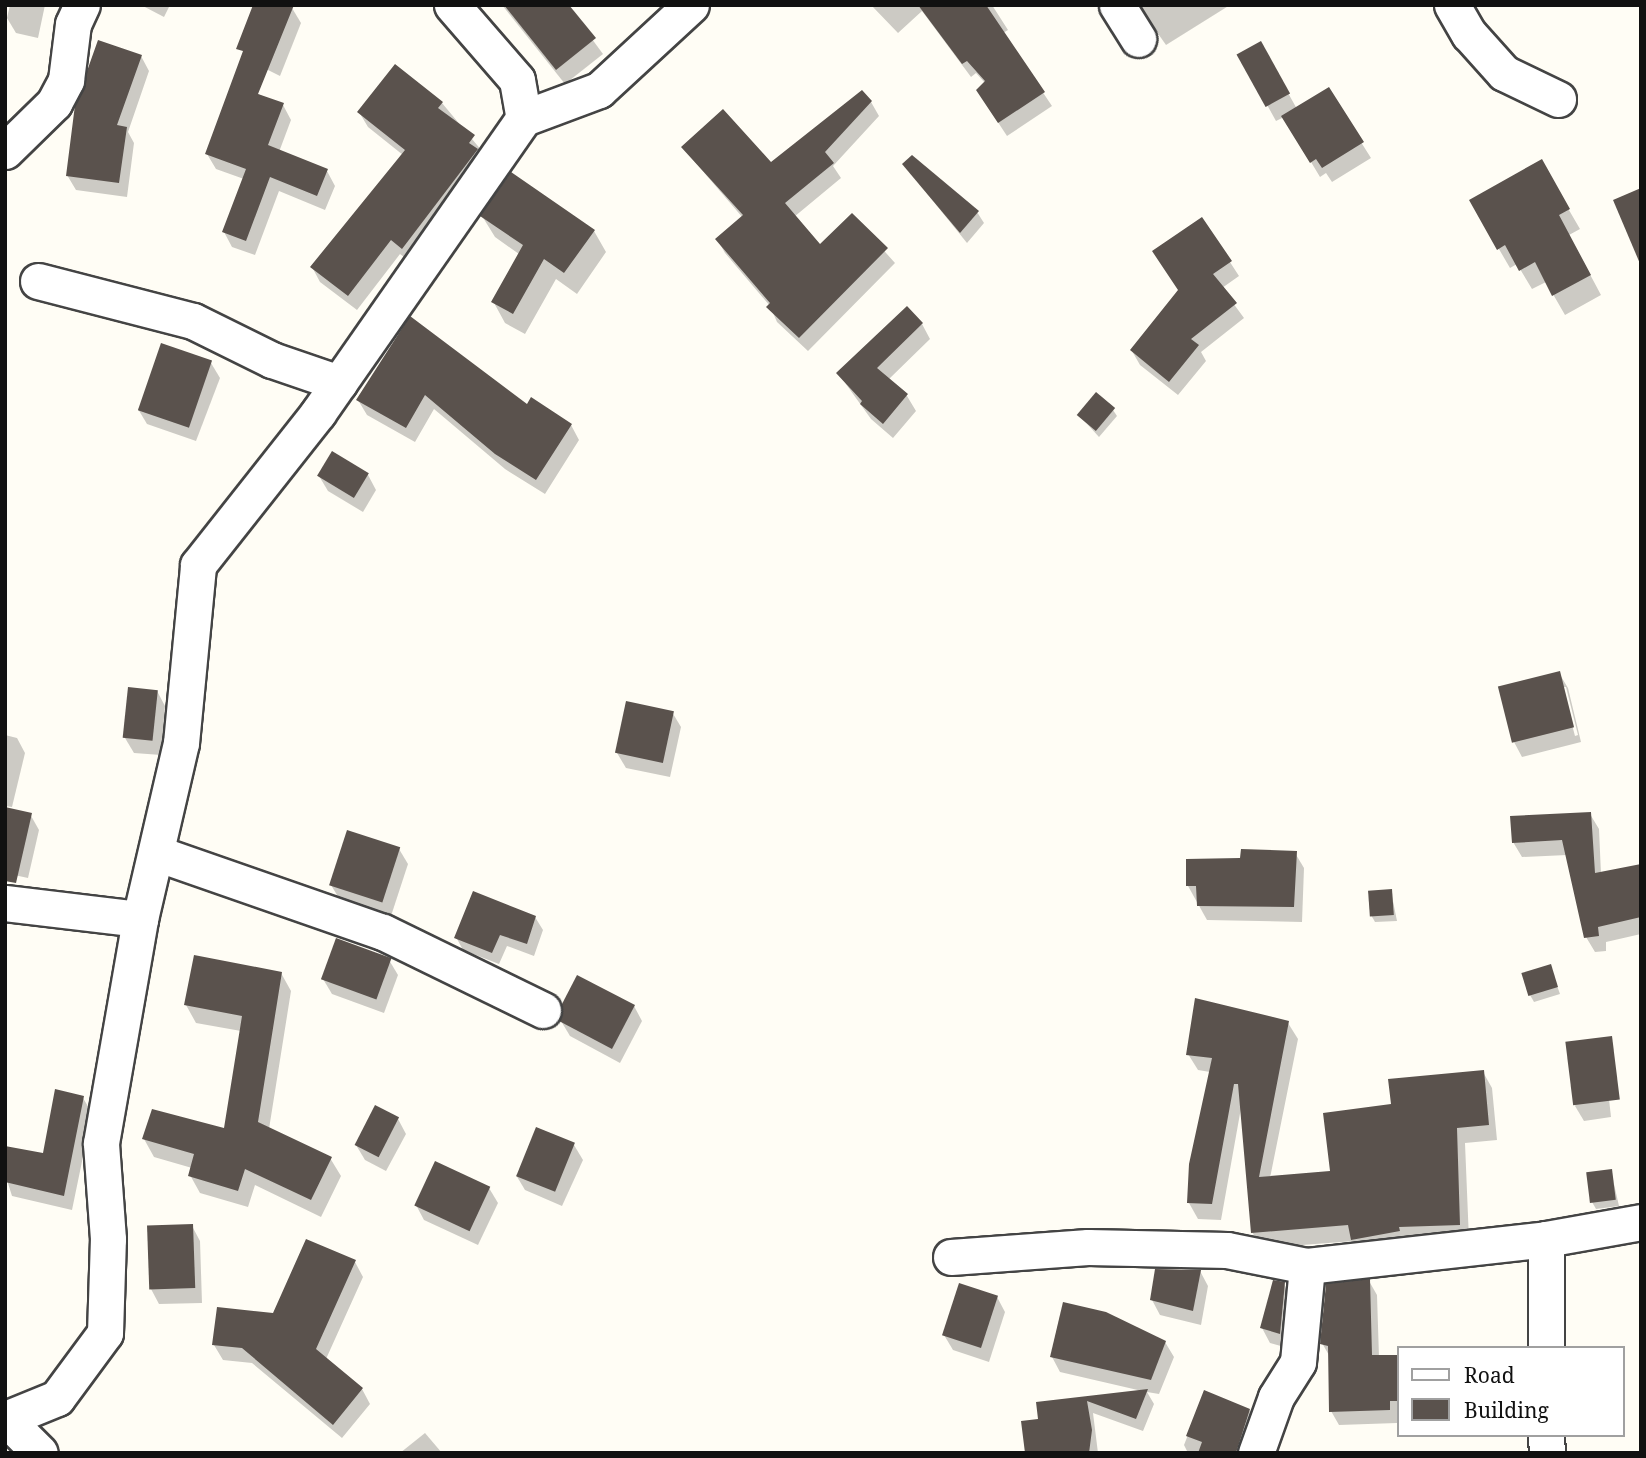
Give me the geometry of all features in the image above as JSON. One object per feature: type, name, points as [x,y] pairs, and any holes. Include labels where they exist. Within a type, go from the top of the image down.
[{"type":"street","points":[[5,151],[54,103],[66,79],[73,23],[82,5]]},
{"type":"street","points":[[452,5],[517,80],[524,118]]},
{"type":"street","points":[[40,1453],[7,1418],[57,1398],[105,1333],[108,1239],[101,1143],[141,919],[181,743],[198,565],[339,383],[524,118],[599,90],[691,5]]},
{"type":"street","points":[[1116,5],[1138,39]]},
{"type":"street","points":[[1452,5],[1469,34],[1504,73],[1558,99]]},
{"type":"street","points":[[38,281],[192,321],[272,360],[339,383]]},
{"type":"street","points":[[156,853],[383,932],[544,1010]]},
{"type":"street","points":[[5,903],[141,919]]},
{"type":"street","points":[[951,1257],[1088,1247],[1213,1250],[1307,1266],[1546,1239],[1641,1222]]},
{"type":"street","points":[[1546,1239],[1546,1346]]},
{"type":"street","points":[[1256,1453],[1276,1397],[1298,1362],[1307,1266]]},
{"type":"building","points":[[253,5],[294,5],[258,94],[284,103],[268,145],[328,169],[317,196],[270,177],[246,241],[222,232],[246,169],[205,154],[243,51],[236,49]]},
{"type":"building","points":[[504,5],[569,5],[596,38],[556,70]]},
{"type":"building","points":[[918,5],[986,5],[1045,92],[998,123],[976,90],[985,81],[967,61],[962,64]]},
{"type":"building","points":[[98,40],[142,55],[117,125],[127,127],[119,183],[66,176],[75,105]]},
{"type":"building","points":[[1261,41],[1290,93],[1266,107],[1237,55]]},
{"type":"building","points":[[395,64],[443,102],[438,108],[475,135],[469,143],[478,149],[402,249],[391,240],[348,296],[310,267],[405,150],[357,112]]},
{"type":"building","points":[[1329,87],[1364,142],[1322,168],[1316,159],[1310,163],[1281,116]]},
{"type":"building","points":[[862,90],[872,101],[825,152],[834,163],[785,203],[820,244],[852,213],[888,248],[799,338],[766,307],[770,303],[715,239],[743,215],[681,147],[723,109],[771,162]]},
{"type":"building","points":[[912,155],[979,211],[960,233],[902,164]]},
{"type":"building","points":[[1542,159],[1570,209],[1559,215],[1591,275],[1552,296],[1535,262],[1519,271],[1505,245],[1497,250],[1469,200]]},
{"type":"building","points":[[511,172],[595,230],[564,273],[544,259],[513,314],[491,302],[523,245],[480,216]]},
{"type":"building","points":[[1641,188],[1641,266],[1613,200]]},
{"type":"building","points":[[1202,217],[1232,261],[1213,274],[1237,303],[1191,339],[1199,345],[1169,382],[1130,350],[1178,290],[1152,251]]},
{"type":"building","points":[[907,306],[923,323],[877,368],[908,394],[883,424],[860,404],[862,401],[836,373]]},
{"type":"building","points":[[410,316],[527,404],[531,397],[572,424],[536,480],[495,454],[425,395],[406,428],[356,400]]},
{"type":"building","points":[[161,343],[212,361],[189,428],[138,410]]},
{"type":"building","points":[[1096,392],[1115,408],[1096,431],[1077,415]]},
{"type":"building","points":[[332,451],[369,473],[354,498],[317,476]]},
{"type":"building","points":[[1560,671],[1574,727],[1512,743],[1498,686]]},
{"type":"building","points":[[128,687],[158,690],[153,741],[123,738]]},
{"type":"building","points":[[626,701],[674,711],[663,763],[615,753]]},
{"type":"building","points":[[5,807],[32,813],[16,883],[5,881]]},
{"type":"building","points":[[1591,812],[1595,873],[1641,864],[1641,917],[1598,927],[1599,936],[1584,938],[1562,840],[1512,843],[1510,816]]},
{"type":"building","points":[[347,830],[400,847],[382,902],[329,885]]},
{"type":"building","points":[[1241,849],[1297,851],[1294,907],[1197,906],[1196,886],[1186,886],[1186,859],[1240,858]]},
{"type":"building","points":[[1392,889],[1394,915],[1370,917],[1368,891]]},
{"type":"building","points":[[473,891],[536,916],[527,944],[500,935],[492,953],[454,938]]},
{"type":"building","points":[[336,938],[391,958],[376,1000],[321,979]]},
{"type":"building","points":[[194,955],[282,972],[258,1122],[332,1157],[311,1200],[245,1169],[238,1191],[188,1176],[194,1154],[142,1139],[152,1109],[224,1128],[242,1016],[184,1005]]},
{"type":"building","points":[[1551,964],[1558,987],[1528,996],[1521,973]]},
{"type":"building","points":[[577,975],[635,1005],[612,1049],[559,1021],[562,1004]]},
{"type":"building","points":[[1195,998],[1289,1021],[1259,1177],[1330,1171],[1323,1113],[1391,1104],[1388,1079],[1484,1070],[1489,1125],[1457,1128],[1460,1225],[1399,1227],[1400,1231],[1351,1240],[1348,1225],[1251,1233],[1238,1084],[1234,1084],[1212,1204],[1187,1203],[1189,1164],[1212,1058],[1186,1055]]},
{"type":"building","points":[[1612,1036],[1620,1100],[1573,1105],[1565,1042]]},
{"type":"building","points":[[55,1089],[84,1096],[64,1196],[5,1182],[5,1146],[43,1153]]},
{"type":"building","points":[[375,1105],[399,1117],[379,1157],[355,1145]]},
{"type":"building","points":[[536,1127],[575,1143],[555,1192],[516,1176]]},
{"type":"building","points":[[435,1161],[490,1187],[470,1231],[414,1205]]},
{"type":"building","points":[[1612,1169],[1616,1200],[1590,1203],[1586,1172]]},
{"type":"building","points":[[193,1224],[195,1288],[149,1290],[147,1226]]},
{"type":"building","points":[[306,1239],[356,1260],[316,1349],[363,1388],[333,1425],[242,1348],[212,1345],[217,1307],[273,1313]]},
{"type":"building","points":[[1155,1269],[1201,1270],[1193,1311],[1150,1300]]},
{"type":"building","points":[[1370,1279],[1372,1355],[1398,1355],[1398,1401],[1390,1401],[1390,1410],[1329,1412],[1328,1346],[1320,1344],[1326,1284]]},
{"type":"building","points":[[1273,1280],[1285,1282],[1280,1334],[1260,1328]]},
{"type":"building","points":[[959,1283],[998,1296],[981,1348],[942,1335]]},
{"type":"building","points":[[1063,1302],[1106,1312],[1166,1341],[1151,1380],[1050,1357]]},
{"type":"building","points":[[1148,1389],[1136,1419],[1087,1401],[1092,1430],[1089,1453],[1025,1453],[1021,1421],[1038,1419],[1036,1402]]},
{"type":"building","points":[[1204,1390],[1250,1409],[1236,1453],[1198,1453],[1202,1442],[1186,1436]]}]
